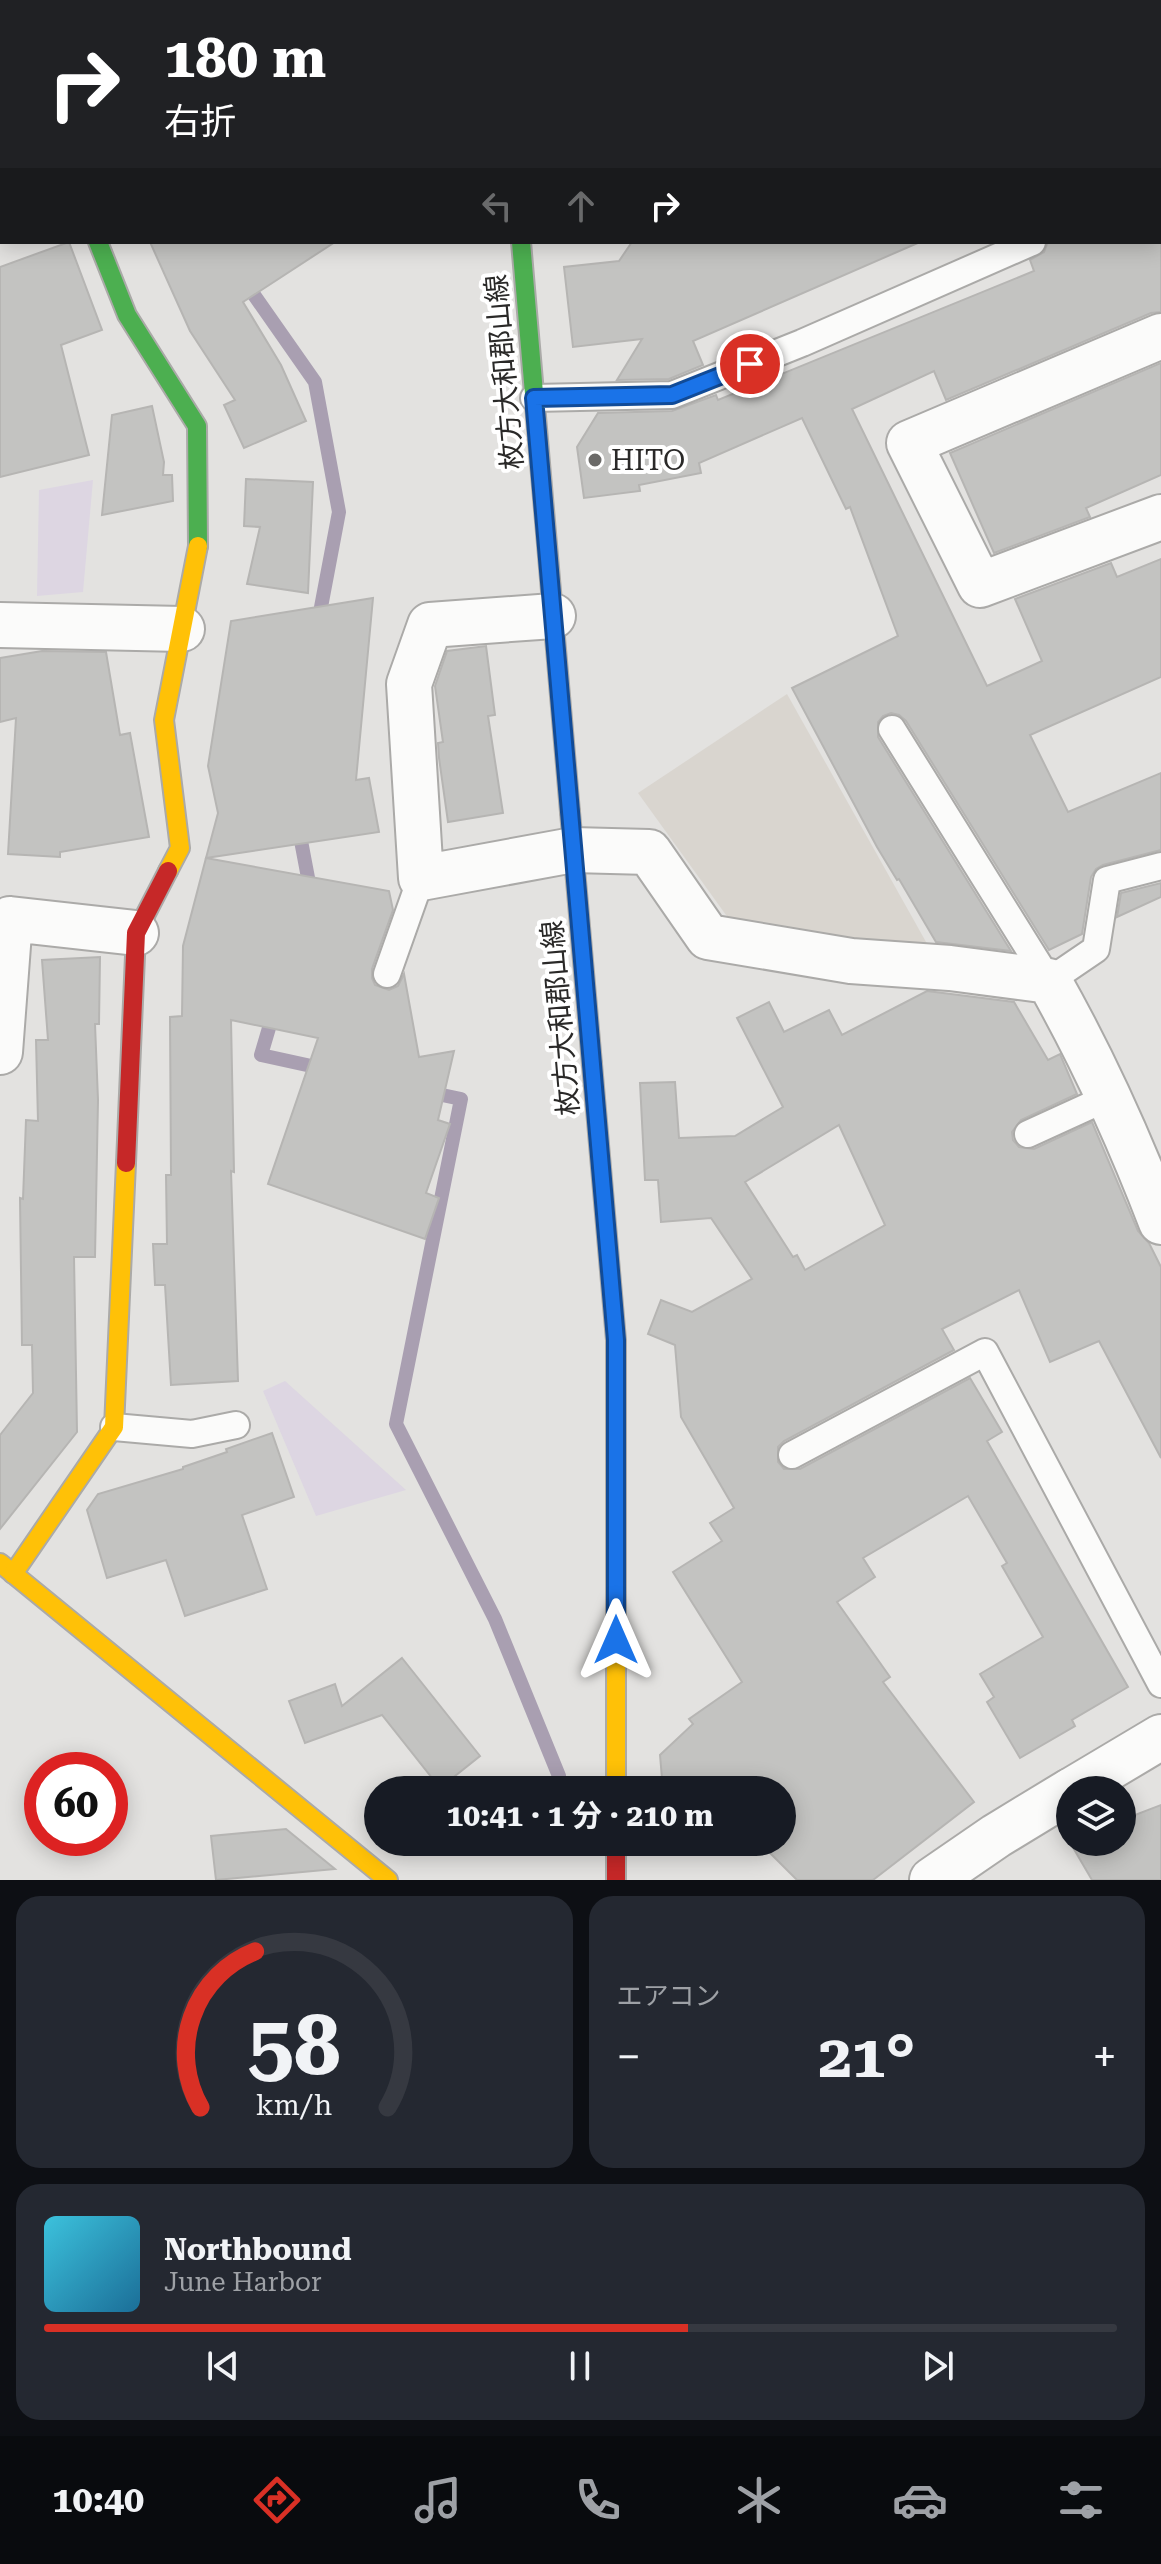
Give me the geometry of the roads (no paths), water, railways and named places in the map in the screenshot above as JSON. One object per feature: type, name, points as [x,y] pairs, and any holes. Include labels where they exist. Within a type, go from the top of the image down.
[{"type":"street","points":[[99,244],[127,315],[197,426],[198,549],[164,720],[180,848],[136,933],[114,1427],[6,1568],[388,1880]]},
{"type":"street","name":"枚方大和郡山線","points":[[521,244],[616,1340],[616,1776]]},
{"type":"street","points":[[1161,336],[909,443],[980,585],[1161,517]]},
{"type":"street","points":[[553,616],[430,625],[409,684],[421,878],[573,850],[649,852],[708,937],[851,961],[950,968],[1049,981],[1090,1055],[1109,1097],[1150,1163],[1161,1222]]},
{"type":"street","points":[[0,625],[182,629]]},
{"type":"street","points":[[0,1052],[5,918],[136,933]]},
{"type":"street","points":[[1096,1776],[1161,1737]]},
{"type":"street","points":[[932,1880],[1056,1800]]},
{"type":"street","points":[[616,1856],[616,1880]]},
{"type":"lane","points":[[534,398],[672,395],[802,343],[1027,244]]},
{"type":"lane","points":[[892,729],[1049,981],[1096,949],[1107,880],[1161,866]]},
{"type":"lane","points":[[387,974],[421,878]]},
{"type":"lane","points":[[1028,1134],[1109,1097]]},
{"type":"lane","points":[[792,1455],[985,1352],[1161,1684]]},
{"type":"lane","points":[[114,1427],[192,1434],[236,1425]]},
{"type":"waterway","points":[[245,282],[315,382],[339,512],[318,623]]},
{"type":"waterway","points":[[298,825],[309,883],[306,895]]},
{"type":"waterway","points":[[274,1011],[261,1055],[325,1069]]},
{"type":"waterway","points":[[428,1092],[461,1099],[396,1424],[495,1619],[559,1776]]},
{"type":"place","name":"HITO","points":[[595,460]]}]
